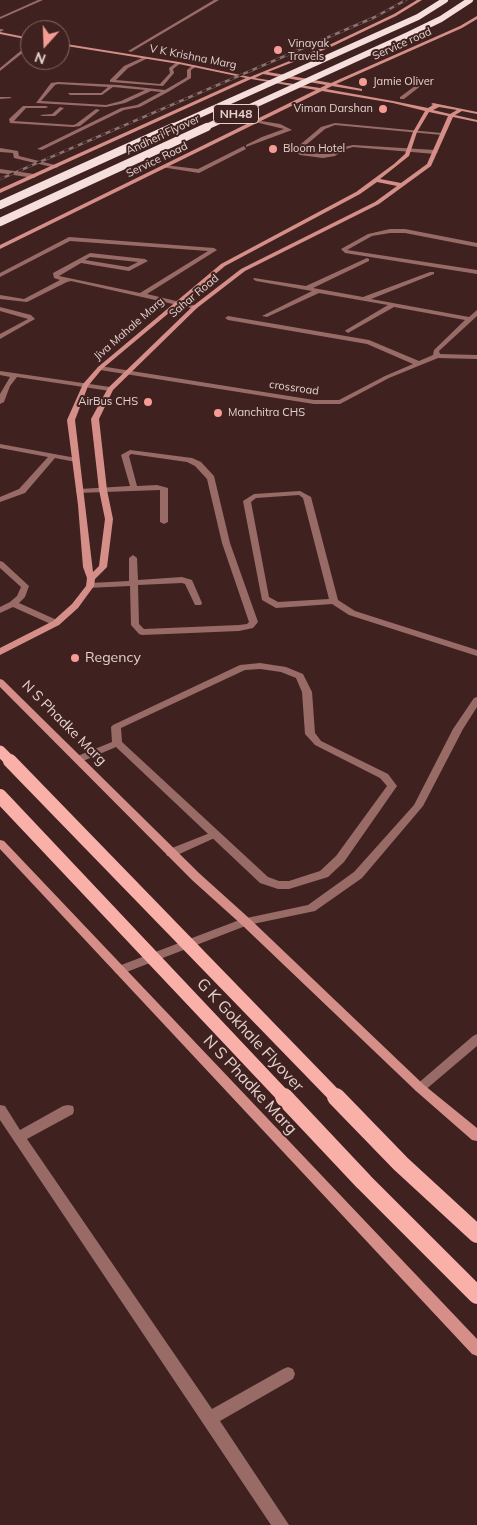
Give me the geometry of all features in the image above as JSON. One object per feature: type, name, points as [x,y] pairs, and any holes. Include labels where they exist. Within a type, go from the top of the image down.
[{"type":"highway","name":"Andheri Flyover","points":[[0,205],[418,16],[445,0]]},
{"type":"highway","name":"Andheri Flyover","points":[[0,222],[408,35],[441,19],[470,0]]},
{"type":"main road","name":"G K Gokhale Flyover","points":[[0,751],[401,1164],[477,1234]]},
{"type":"main road","name":"G K Gokhale Flyover","points":[[0,796],[364,1182],[477,1295]]},
{"type":"street","points":[[0,18],[41,0]]},
{"type":"street","points":[[130,51],[217,0]]},
{"type":"street","points":[[1,190],[262,72],[330,46],[395,15],[420,0]]},
{"type":"street","name":"Service road","points":[[322,90],[461,27],[477,17]]},
{"type":"street","points":[[1,31],[20,35]]},
{"type":"street","name":"V K Krishna Marg","points":[[70,42],[225,66]]},
{"type":"street","name":"V K Krishna Marg","points":[[70,46],[179,63],[250,78],[322,90]]},
{"type":"street","points":[[0,70],[20,53]]},
{"type":"street","points":[[146,58],[126,67],[112,81],[161,84],[172,74],[171,69],[179,63]]},
{"type":"street","points":[[40,149],[119,111],[138,106],[186,80],[189,77],[189,70],[195,66]]},
{"type":"street","name":"V K Krishna Marg","points":[[253,71],[262,72]]},
{"type":"street","points":[[262,72],[363,90]]},
{"type":"street","points":[[402,98],[425,81]]},
{"type":"street","points":[[149,90],[123,102],[106,106],[38,102],[53,84],[58,83],[166,91]]},
{"type":"street","points":[[70,94],[102,94],[112,86]]},
{"type":"street","points":[[322,90],[428,106],[451,115],[477,121]]},
{"type":"street","name":"Service Road","points":[[0,247],[322,90]]},
{"type":"street","points":[[372,92],[411,100]]},
{"type":"street","points":[[0,98],[10,98]]},
{"type":"street","points":[[428,106],[438,105],[477,113]]},
{"type":"street","points":[[98,110],[78,125],[73,126],[12,122],[11,120],[25,106],[119,111]]},
{"type":"street","name":"Jiva Mahale Marg","points":[[90,582],[86,567],[80,491],[71,420],[85,385],[100,368],[223,265],[358,193],[407,155],[415,132],[428,106]]},
{"type":"street","points":[[42,115],[53,115],[62,108]]},
{"type":"street","points":[[451,115],[461,110]]},
{"type":"street","name":"Sahar Road","points":[[90,582],[103,567],[109,518],[103,490],[95,419],[110,389],[195,307],[243,270],[377,203],[429,165],[451,115]]},
{"type":"street","points":[[164,167],[199,171],[264,138],[290,131],[278,125],[258,121]]},
{"type":"street","points":[[435,152],[353,146],[341,149],[333,156],[323,156],[297,150],[323,128],[344,122],[442,134]]},
{"type":"street","points":[[353,146],[359,140]]},
{"type":"street","points":[[0,150],[16,152],[16,157],[56,166]]},
{"type":"street","points":[[20,164],[28,160]]},
{"type":"street","points":[[1,171],[11,168]]},
{"type":"street","points":[[1,171],[34,176]]},
{"type":"street","points":[[375,180],[402,185]]},
{"type":"street","points":[[300,224],[308,226]]},
{"type":"street","points":[[316,227],[325,229]]},
{"type":"street","points":[[477,245],[390,231],[370,235],[344,249],[344,251],[477,272]]},
{"type":"street","points":[[0,275],[69,239],[214,250],[141,295]]},
{"type":"street","points":[[264,243],[286,249]]},
{"type":"street","points":[[65,280],[56,277],[55,274],[80,260],[90,255],[145,261],[128,269],[80,260]]},
{"type":"street","points":[[305,289],[367,260]]},
{"type":"street","points":[[363,300],[432,273]]},
{"type":"street","points":[[0,297],[26,301],[65,280],[74,279],[195,307]]},
{"type":"street","points":[[256,279],[470,319]]},
{"type":"street","points":[[264,316],[318,291]]},
{"type":"street","points":[[348,331],[393,305]]},
{"type":"street","points":[[0,309],[29,316],[32,319],[0,337]]},
{"type":"street","points":[[437,356],[436,351],[477,312]]},
{"type":"street","points":[[228,318],[369,342],[419,364]]},
{"type":"street","points":[[137,338],[160,342]]},
{"type":"street","name":"crossroad","points":[[100,368],[314,402],[340,402],[387,377],[437,356],[477,357]]},
{"type":"street","points":[[0,373],[110,389]]},
{"type":"street","points":[[0,402],[7,386],[15,376]]},
{"type":"street","points":[[0,446],[76,460]]},
{"type":"street","points":[[133,558],[135,625],[142,632],[240,628],[250,626],[254,622],[226,543],[211,478],[198,464],[189,460],[130,452],[125,455],[134,488]]},
{"type":"street","points":[[0,500],[22,491],[53,456]]},
{"type":"street","points":[[80,491],[164,488],[164,522]]},
{"type":"street","points":[[334,601],[308,497],[300,493],[254,496],[247,501],[265,598],[276,605],[334,601],[352,613],[477,653]]},
{"type":"street","points":[[0,564],[25,586],[21,597],[13,604],[0,610]]},
{"type":"street","points":[[0,652],[56,623],[75,606],[90,582],[182,580],[190,582],[198,603]]},
{"type":"street","points":[[13,604],[56,623]]},
{"type":"street","points":[[260,666],[283,669],[300,676],[307,692],[310,734],[318,743],[384,776],[392,786],[340,858],[324,874],[290,885],[278,885],[264,880],[117,743],[116,727],[243,667],[260,666]]},
{"type":"street","name":"N S Phadke Marg","points":[[0,682],[171,852],[420,1088],[477,1136]]},
{"type":"street","points":[[120,970],[246,922],[311,908],[358,875],[418,806],[458,729],[477,700]]},
{"type":"street","points":[[79,759],[117,743]]},
{"type":"street","points":[[171,852],[215,834]]},
{"type":"street","name":"N S Phadke Marg","points":[[0,844],[477,1349]]},
{"type":"street","points":[[420,1088],[477,1039]]},
{"type":"street","points":[[0,1110],[281,1525]]},
{"type":"street","points":[[18,1137],[68,1110]]},
{"type":"street","points":[[209,1419],[288,1374]]},
{"type":"railway","points":[[0,179],[375,17],[406,0]]},
{"type":"place","name":"Vinayak Travels","points":[[278,50]]},
{"type":"place","name":"Jamie Oliver","points":[[363,82]]},
{"type":"place","name":"Viman Darshan","points":[[383,109]]},
{"type":"place","name":"Bloom Hotel","points":[[273,149]]},
{"type":"place","name":"AirBus CHS","points":[[148,402]]},
{"type":"place","name":"Manchitra CHS","points":[[218,413]]},
{"type":"place","name":"Regency","points":[[75,658]]}]
